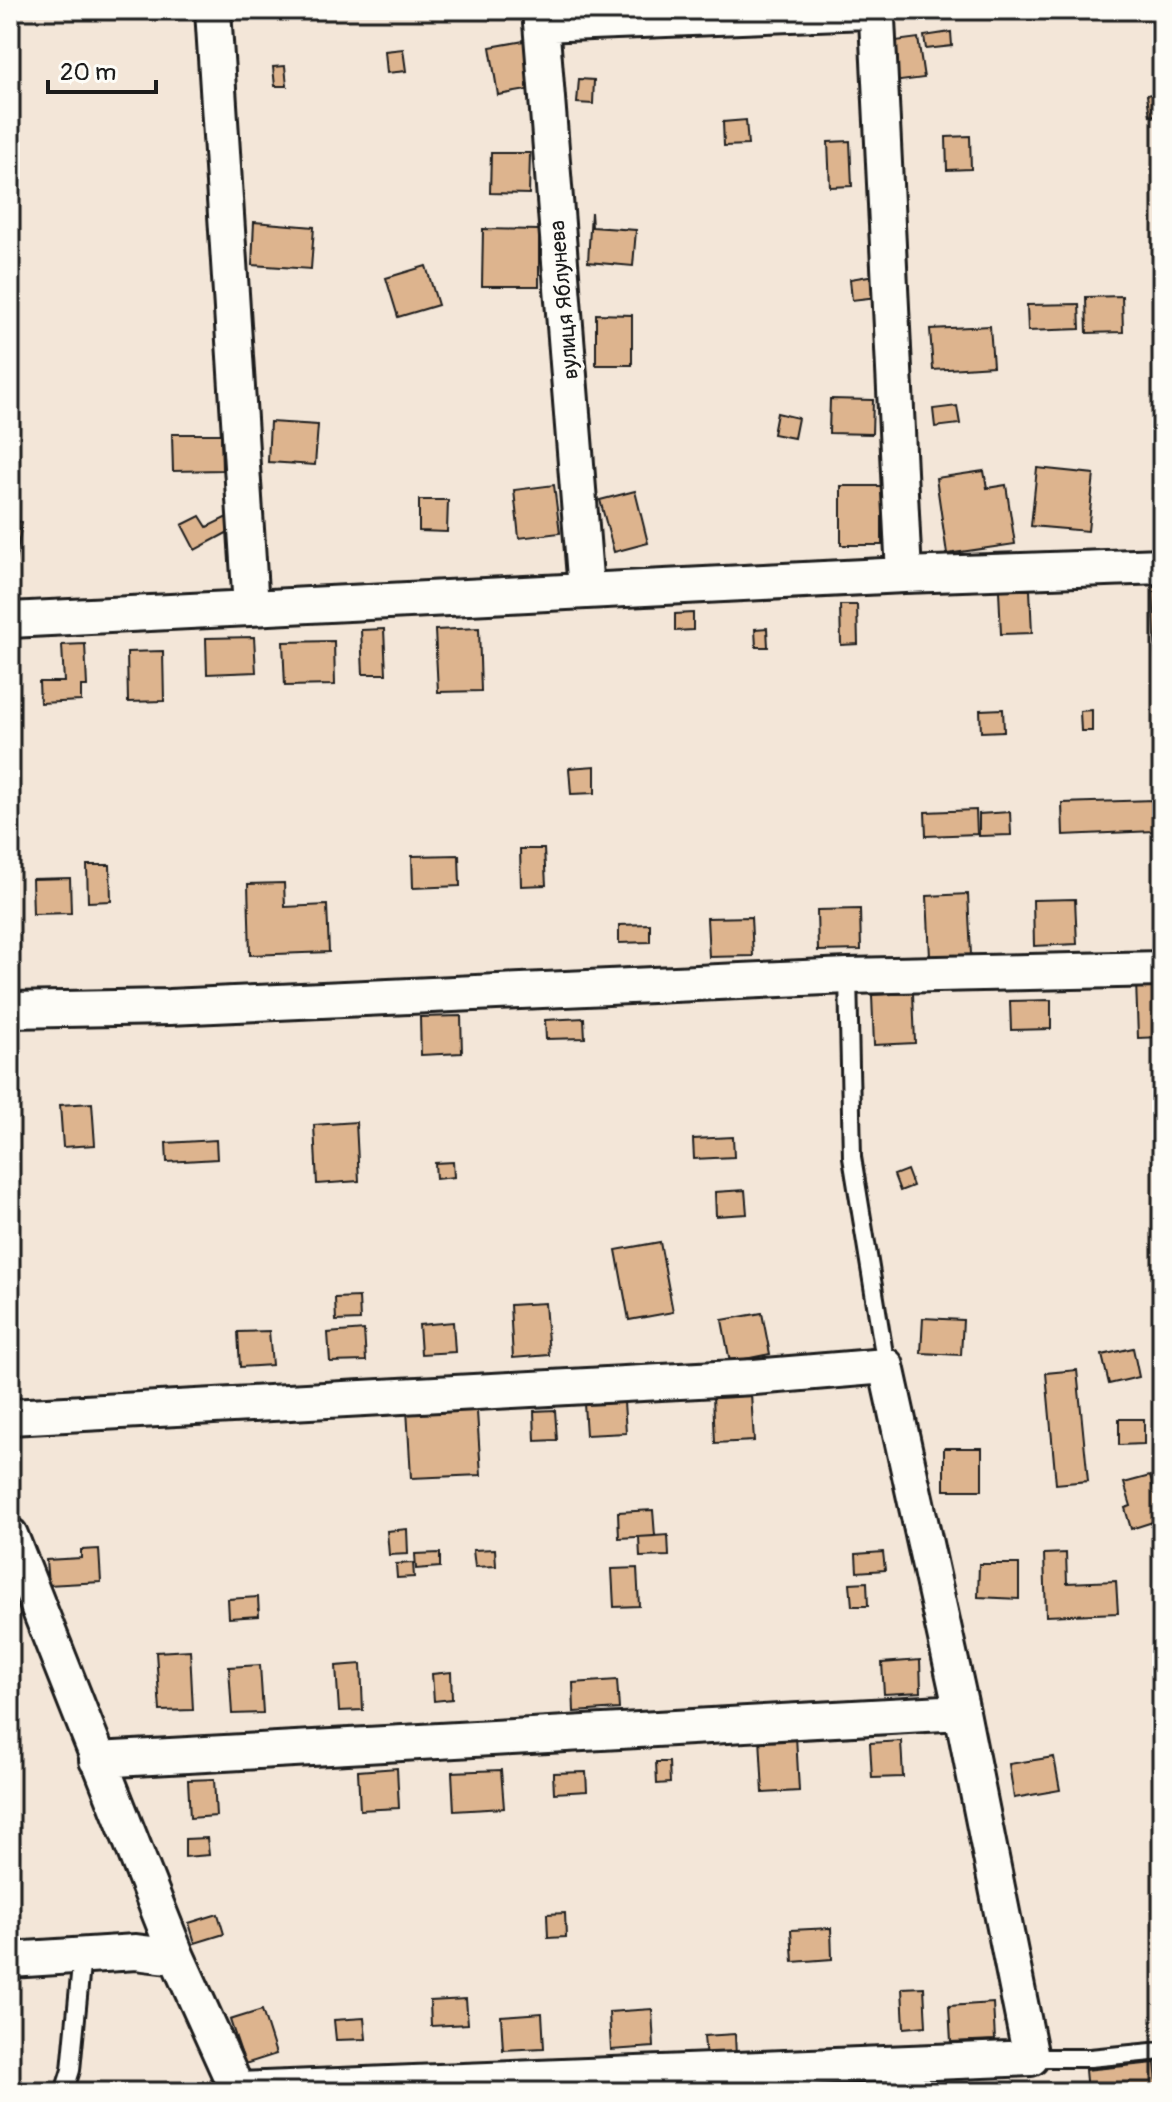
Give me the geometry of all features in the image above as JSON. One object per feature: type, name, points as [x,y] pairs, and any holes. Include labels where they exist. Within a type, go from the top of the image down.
[{"type":"street","points":[[213,10],[251,608]]},
{"type":"street","points":[[540,17],[867,11],[877,19],[904,575]]},
{"type":"street","name":"вулиця Яблунева","points":[[540,17],[586,590]]},
{"type":"street","points":[[10,620],[904,575],[1162,566]]},
{"type":"street","points":[[10,1010],[184,1007],[848,976],[1162,969]]},
{"type":"street","points":[[10,1417],[738,1378],[886,1366],[962,1712],[1031,2058],[238,2091],[177,1957],[10,1535]]},
{"type":"street","points":[[97,1760],[962,1712]]},
{"type":"street","points":[[10,1960],[154,1952],[177,1957]]},
{"type":"lane","points":[[848,976],[852,1157],[886,1366]]},
{"type":"lane","points":[[64,2092],[71,2070],[82,1955]]},
{"type":"lane","points":[[1031,2058],[1162,2051]]},
{"type":"building","points":[[951,32],[952,46],[926,49],[924,36]]},
{"type":"building","points":[[918,38],[924,78],[893,82],[888,42]]},
{"type":"building","points":[[524,41],[533,89],[498,95],[490,47]]},
{"type":"building","points":[[403,49],[406,71],[387,73],[385,51]]},
{"type":"building","points":[[285,66],[287,86],[275,86],[273,67]]},
{"type":"building","points":[[579,79],[594,80],[593,104],[577,103]]},
{"type":"building","points":[[1162,92],[1162,114],[1150,116],[1147,95]]},
{"type":"building","points":[[746,120],[748,145],[724,146],[723,122]]},
{"type":"building","points":[[970,136],[971,169],[947,170],[946,137]]},
{"type":"building","points":[[850,141],[852,186],[830,187],[828,142]]},
{"type":"building","points":[[491,153],[530,153],[529,194],[490,193]]},
{"type":"building","points":[[591,212],[592,227],[636,230],[633,266],[588,262]]},
{"type":"building","points":[[254,222],[314,227],[311,269],[252,265]]},
{"type":"building","points":[[483,229],[539,230],[539,286],[482,286]]},
{"type":"building","points":[[426,266],[438,305],[398,317],[386,278]]},
{"type":"building","points":[[875,275],[877,297],[852,300],[850,279]]},
{"type":"building","points":[[1122,296],[1123,332],[1087,333],[1086,297]]},
{"type":"building","points":[[1079,304],[1080,329],[1028,331],[1027,305]]},
{"type":"building","points":[[596,314],[632,315],[632,365],[596,365]]},
{"type":"building","points":[[990,326],[993,366],[933,370],[930,329]]},
{"type":"building","points":[[830,399],[873,400],[872,434],[829,433]]},
{"type":"building","points":[[957,406],[960,424],[935,427],[933,409]]},
{"type":"building","points":[[777,413],[798,418],[794,438],[773,434]]},
{"type":"building","points":[[270,422],[318,425],[315,465],[268,462]]},
{"type":"building","points":[[172,434],[221,434],[222,470],[173,471]]},
{"type":"building","points":[[1037,468],[1094,474],[1088,531],[1031,526]]},
{"type":"building","points":[[984,471],[987,488],[1006,485],[1015,544],[947,554],[936,478]]},
{"type":"building","points":[[554,485],[560,533],[519,538],[514,490]]},
{"type":"building","points":[[841,486],[882,486],[882,545],[841,545]]},
{"type":"building","points":[[635,491],[648,543],[614,552],[600,500]]},
{"type":"building","points":[[419,500],[448,500],[447,532],[419,531]]},
{"type":"building","points":[[200,516],[207,527],[227,517],[234,529],[195,550],[182,525]]},
{"type":"building","points":[[10,520],[22,522],[11,589],[10,588]]},
{"type":"building","points":[[1162,583],[1162,662],[1156,662],[1153,584]]},
{"type":"building","points":[[999,590],[1030,590],[1032,633],[1001,634]]},
{"type":"building","points":[[840,605],[857,605],[858,644],[841,645]]},
{"type":"building","points":[[693,613],[693,630],[675,631],[675,614]]},
{"type":"building","points":[[479,628],[481,691],[438,692],[435,630]]},
{"type":"building","points":[[767,628],[768,647],[756,647],[755,629]]},
{"type":"building","points":[[384,629],[386,674],[363,674],[361,630]]},
{"type":"building","points":[[254,637],[256,672],[207,674],[206,638]]},
{"type":"building","points":[[334,641],[335,685],[285,686],[283,642]]},
{"type":"building","points":[[85,644],[87,686],[81,686],[81,701],[40,703],[39,682],[64,682],[62,645]]},
{"type":"building","points":[[163,651],[164,701],[128,702],[127,652]]},
{"type":"building","points":[[1003,709],[1004,731],[981,732],[980,710]]},
{"type":"building","points":[[1092,710],[1092,731],[1081,731],[1080,711]]},
{"type":"building","points":[[595,766],[595,793],[571,794],[569,768]]},
{"type":"building","points":[[1153,800],[1154,831],[1063,835],[1062,803]]},
{"type":"building","points":[[976,810],[977,834],[926,836],[925,812]]},
{"type":"building","points":[[1010,812],[1011,835],[979,836],[979,814]]},
{"type":"building","points":[[520,849],[544,849],[546,885],[521,886]]},
{"type":"building","points":[[459,855],[460,886],[413,888],[412,856]]},
{"type":"building","points":[[87,865],[110,865],[111,901],[88,902]]},
{"type":"building","points":[[70,878],[71,913],[33,914],[32,879]]},
{"type":"building","points":[[284,883],[285,907],[327,905],[329,952],[250,955],[248,884]]},
{"type":"building","points":[[968,894],[971,955],[930,957],[927,896]]},
{"type":"building","points":[[1075,899],[1077,944],[1034,946],[1033,900]]},
{"type":"building","points":[[860,909],[861,950],[818,951],[817,910]]},
{"type":"building","points":[[751,917],[753,956],[709,957],[707,918]]},
{"type":"building","points":[[650,924],[650,942],[619,943],[619,925]]},
{"type":"building","points":[[1136,981],[1162,981],[1162,1037],[1138,1038]]},
{"type":"building","points":[[913,993],[915,1043],[874,1045],[872,995]]},
{"type":"building","points":[[1051,1000],[1051,1029],[1011,1030],[1010,1001]]},
{"type":"building","points":[[461,1016],[462,1053],[421,1055],[420,1017]]},
{"type":"building","points":[[584,1018],[585,1038],[546,1039],[545,1020]]},
{"type":"building","points":[[92,1103],[95,1145],[63,1147],[60,1105]]},
{"type":"building","points":[[356,1122],[359,1181],[317,1184],[314,1125]]},
{"type":"building","points":[[733,1137],[734,1157],[694,1159],[693,1139]]},
{"type":"building","points":[[216,1140],[217,1159],[167,1162],[166,1143]]},
{"type":"building","points":[[453,1162],[454,1177],[436,1179],[435,1163]]},
{"type":"building","points":[[907,1170],[913,1186],[900,1191],[894,1175]]},
{"type":"building","points":[[745,1190],[747,1214],[716,1216],[715,1192]]},
{"type":"building","points":[[660,1242],[673,1312],[629,1320],[616,1250]]},
{"type":"building","points":[[359,1297],[360,1320],[336,1321],[335,1298]]},
{"type":"building","points":[[545,1303],[549,1355],[513,1358],[510,1305]]},
{"type":"building","points":[[762,1313],[770,1354],[730,1362],[722,1320]]},
{"type":"building","points":[[923,1318],[963,1320],[961,1355],[921,1353]]},
{"type":"building","points":[[453,1322],[455,1352],[421,1354],[419,1325]]},
{"type":"building","points":[[364,1330],[366,1361],[330,1362],[328,1333]]},
{"type":"building","points":[[269,1331],[272,1365],[240,1367],[238,1332]]},
{"type":"building","points":[[1133,1348],[1139,1377],[1109,1384],[1102,1355]]},
{"type":"building","points":[[1077,1370],[1088,1481],[1056,1484],[1046,1373]]},
{"type":"building","points":[[751,1394],[754,1441],[715,1443],[713,1396]]},
{"type":"building","points":[[476,1396],[481,1475],[411,1478],[407,1409]]},
{"type":"building","points":[[624,1402],[626,1433],[586,1435],[584,1404]]},
{"type":"building","points":[[555,1410],[557,1440],[535,1441],[534,1411]]},
{"type":"building","points":[[1119,1419],[1144,1419],[1144,1444],[1119,1445]]},
{"type":"building","points":[[944,1448],[982,1448],[982,1490],[944,1490]]},
{"type":"building","points":[[1150,1476],[1162,1519],[1131,1529],[1125,1508],[1131,1506],[1124,1483]]},
{"type":"building","points":[[653,1510],[655,1536],[619,1538],[618,1512]]},
{"type":"building","points":[[407,1529],[408,1554],[389,1555],[387,1531]]},
{"type":"building","points":[[668,1535],[669,1556],[640,1557],[639,1537]]},
{"type":"building","points":[[99,1549],[101,1582],[48,1585],[46,1560],[81,1558],[81,1550]]},
{"type":"building","points":[[495,1549],[496,1566],[475,1567],[473,1550]]},
{"type":"building","points":[[883,1552],[885,1570],[857,1572],[856,1554]]},
{"type":"building","points":[[440,1553],[440,1567],[416,1569],[415,1554]]},
{"type":"building","points":[[1066,1553],[1067,1583],[1116,1581],[1118,1613],[1046,1616],[1044,1554]]},
{"type":"building","points":[[413,1563],[414,1577],[397,1578],[396,1564]]},
{"type":"building","points":[[979,1564],[1019,1564],[1019,1599],[978,1597]]},
{"type":"building","points":[[637,1568],[639,1606],[614,1607],[612,1569]]},
{"type":"building","points":[[867,1582],[868,1606],[852,1606],[850,1583]]},
{"type":"building","points":[[258,1597],[259,1616],[229,1618],[228,1599]]},
{"type":"building","points":[[190,1650],[193,1710],[160,1711],[156,1652]]},
{"type":"building","points":[[920,1660],[921,1692],[884,1694],[882,1663]]},
{"type":"building","points":[[361,1664],[363,1710],[339,1711],[336,1666]]},
{"type":"building","points":[[260,1665],[263,1713],[232,1714],[229,1667]]},
{"type":"building","points":[[451,1672],[452,1699],[434,1701],[432,1674]]},
{"type":"building","points":[[617,1680],[619,1709],[574,1712],[573,1683]]},
{"type":"building","points":[[796,1736],[799,1791],[763,1793],[760,1738]]},
{"type":"building","points":[[901,1741],[903,1777],[872,1778],[870,1743]]},
{"type":"building","points":[[1054,1757],[1060,1790],[1014,1798],[1009,1764]]},
{"type":"building","points":[[656,1762],[669,1762],[670,1783],[657,1784]]},
{"type":"building","points":[[397,1768],[399,1808],[360,1810],[358,1771]]},
{"type":"building","points":[[501,1770],[504,1808],[454,1811],[452,1772]]},
{"type":"building","points":[[586,1772],[587,1791],[554,1793],[553,1773]]},
{"type":"building","points":[[214,1779],[216,1816],[190,1818],[188,1780]]},
{"type":"building","points":[[207,1838],[209,1855],[185,1857],[185,1839]]},
{"type":"building","points":[[565,1913],[566,1937],[548,1938],[547,1914]]},
{"type":"building","points":[[218,1914],[224,1934],[195,1943],[189,1923]]},
{"type":"building","points":[[831,1928],[832,1959],[793,1962],[791,1930]]},
{"type":"building","points":[[924,1987],[926,2026],[904,2028],[902,1988]]},
{"type":"building","points":[[466,1999],[468,2024],[431,2026],[430,2001]]},
{"type":"building","points":[[993,2003],[995,2040],[951,2042],[949,2006]]},
{"type":"building","points":[[652,2009],[654,2047],[611,2050],[609,2012]]},
{"type":"building","points":[[262,2010],[276,2054],[245,2064],[230,2020]]},
{"type":"building","points":[[542,2013],[544,2048],[503,2050],[501,2016]]},
{"type":"building","points":[[364,2018],[366,2039],[336,2040],[334,2020]]},
{"type":"building","points":[[735,2034],[736,2057],[706,2059],[704,2036]]},
{"type":"building","points":[[1155,2063],[1158,2092],[1087,2092],[1085,2070]]}]
